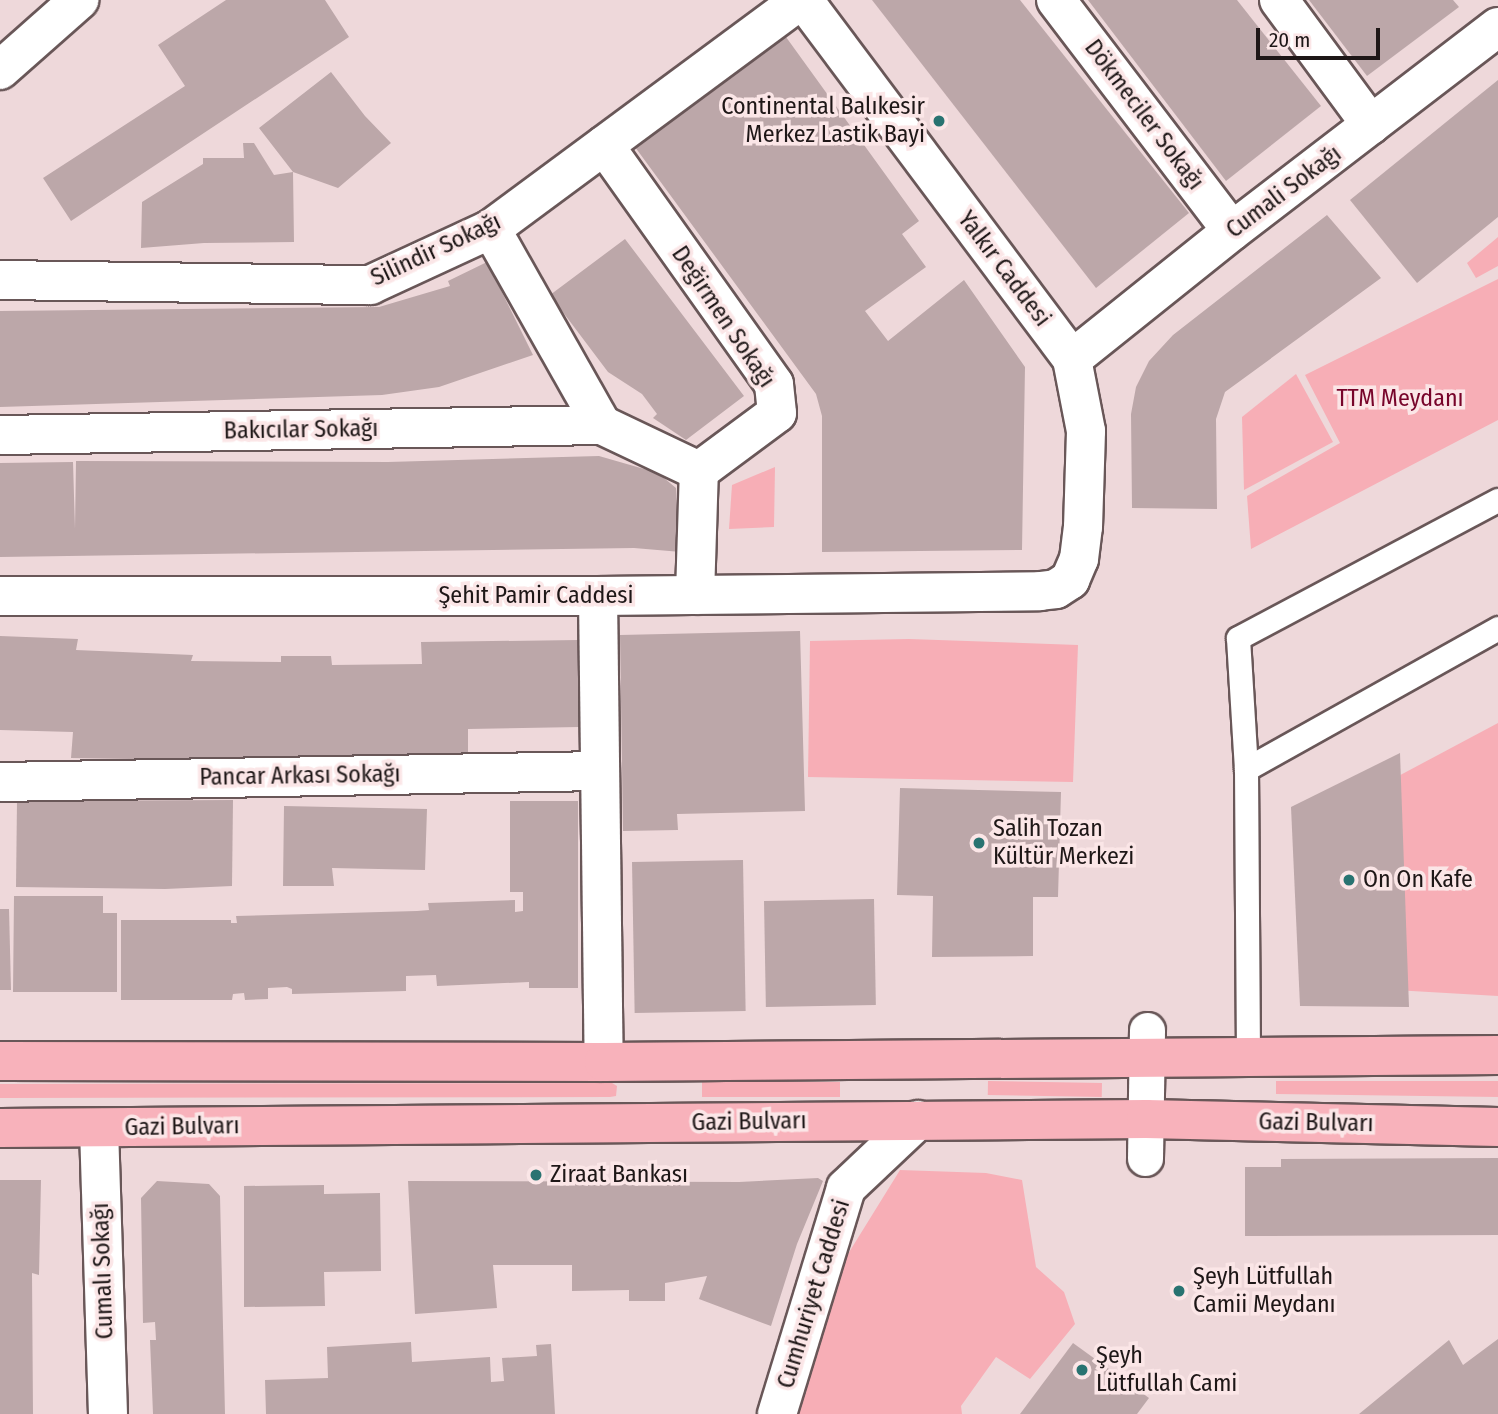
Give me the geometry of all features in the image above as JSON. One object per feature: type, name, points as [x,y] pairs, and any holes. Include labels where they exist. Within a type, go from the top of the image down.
[{"type":"highway","points":[[0,1061],[604,1062],[1147,1044],[1248,1056],[1498,1055]]},
{"type":"highway","name":"Gazi Bulvarı","points":[[0,1128],[1146,1119],[1498,1127]]},
{"type":"street","points":[[0,70],[79,0]]},
{"type":"street","name":"Silindir Sokağı","points":[[0,280],[370,285],[491,229],[802,0]]},
{"type":"street","name":"Yalkır Caddesi","points":[[802,0],[1072,359],[1086,431],[1083,527],[1079,559],[1069,580]]},
{"type":"street","name":"Dökmeciler Sokağı","points":[[1056,0],[1232,230]]},
{"type":"street","points":[[1279,0],[1371,125]]},
{"type":"street","name":"Cumali Sokağı","points":[[1072,359],[1232,230],[1498,27]]},
{"type":"street","name":"Değirmen Sokağı","points":[[604,145],[774,384],[777,413],[699,471]]},
{"type":"street","points":[[491,229],[602,425],[699,471],[695,595]]},
{"type":"street","name":"Bakıcılar Sokağı","points":[[0,435],[602,425]]},
{"type":"street","name":"Şehit Pamir Caddesi","points":[[0,596],[598,596],[1040,591],[1056,589],[1069,580]]},
{"type":"street","points":[[598,596],[604,1062]]},
{"type":"street","name":"Pancar Arkası Sokağı","points":[[0,782],[600,771]]},
{"type":"street","points":[[1145,1158],[1147,1044]]},
{"type":"street","name":"Cumhuriyet Caddesi","points":[[777,1414],[846,1188],[918,1120]]},
{"type":"street","name":"Cumalı Sokağı","points":[[99,1128],[108,1414]]},
{"type":"lane","points":[[1248,1056],[1246,769],[1238,638],[1498,500]]},
{"type":"lane","points":[[1246,769],[1498,628]]},
{"type":"green space","points":[[1498,237],[1498,266],[1476,278],[1467,263]]},
{"type":"green space","name":"TTM Meydanı","points":[[1498,279],[1498,420],[1251,549],[1247,496],[1340,443],[1305,375]]},
{"type":"green space","points":[[1296,374],[1333,442],[1244,490],[1242,417]]},
{"type":"green space","points":[[775,467],[774,527],[729,529],[732,485]]},
{"type":"green space","points":[[909,639],[1078,645],[1073,782],[808,777],[810,641]]},
{"type":"green space","points":[[1498,723],[1498,996],[1308,985],[1299,829]]},
{"type":"green space","points":[[988,1081],[1102,1083],[1102,1097],[988,1095]]},
{"type":"green space","points":[[1276,1081],[1498,1081],[1498,1097],[1276,1094]]},
{"type":"green space","points":[[702,1082],[840,1082],[840,1097],[702,1097]]},
{"type":"green space","points":[[612,1083],[617,1086],[616,1096],[610,1097],[0,1098],[0,1084]]},
{"type":"green space","points":[[900,1170],[986,1173],[1022,1180],[1036,1267],[1064,1292],[1075,1324],[1030,1379],[996,1357],[961,1406],[962,1414],[799,1414],[812,1354],[843,1262]]},
{"type":"building","points":[[226,0],[325,0],[349,37],[71,221],[43,178],[185,86],[158,45]]},
{"type":"building","points":[[872,0],[1020,0],[1189,213],[1096,288]]},
{"type":"building","points":[[1088,0],[1237,0],[1321,106],[1226,181]]},
{"type":"building","points":[[1309,0],[1453,0],[1459,7],[1367,76]]},
{"type":"building","points":[[786,37],[919,221],[902,234],[926,267],[865,311],[888,341],[964,280],[1025,367],[1022,550],[822,552],[822,416],[816,394],[635,147]]},
{"type":"building","points":[[331,72],[365,116],[391,143],[338,188],[293,172],[259,128]]},
{"type":"building","points":[[1498,80],[1498,217],[1417,283],[1350,200]]},
{"type":"building","points":[[243,143],[254,143],[274,175],[293,172],[294,242],[204,243],[141,248],[142,202],[203,164],[203,158],[244,158]]},
{"type":"building","points":[[1327,215],[1381,278],[1225,392],[1216,419],[1217,509],[1132,508],[1131,414],[1136,387],[1149,361],[1173,335]]},
{"type":"building","points":[[625,239],[744,396],[686,440],[653,418],[657,414],[642,394],[608,372],[550,295]]},
{"type":"building","points":[[487,262],[533,355],[439,387],[382,395],[0,407],[0,311],[379,307],[450,286],[448,281]]},
{"type":"building","points":[[599,456],[658,473],[676,488],[681,552],[634,548],[0,557],[0,463],[73,462],[75,529],[76,461],[388,462]]},
{"type":"building","points":[[800,631],[805,811],[677,814],[678,830],[623,831],[620,635]]},
{"type":"building","points":[[0,636],[78,639],[76,650],[193,655],[191,661],[281,662],[281,656],[331,656],[332,665],[422,664],[421,642],[578,640],[579,727],[468,729],[468,757],[189,760],[71,758],[73,732],[0,730]]},
{"type":"building","points":[[1400,753],[1409,1007],[1300,1006],[1291,807]]},
{"type":"building","name":"Salih Tozan Kültür Merkezi","points":[[900,788],[1061,792],[1058,897],[1033,897],[1033,956],[932,957],[933,896],[897,895]]},
{"type":"building","points":[[233,800],[232,886],[165,889],[16,887],[17,801]]},
{"type":"building","points":[[510,801],[578,801],[578,988],[529,988],[529,982],[437,986],[436,975],[406,976],[406,991],[292,994],[292,989],[287,987],[268,988],[268,999],[245,1000],[244,993],[233,994],[232,1000],[121,1000],[121,920],[231,920],[231,923],[237,923],[236,916],[417,911],[429,910],[428,903],[515,900],[515,912],[523,911],[523,892],[510,892]]},
{"type":"building","points":[[284,806],[427,809],[425,870],[332,868],[334,886],[283,886]]},
{"type":"building","points":[[743,860],[746,1011],[635,1013],[632,862]]},
{"type":"building","points":[[14,896],[103,896],[103,913],[117,913],[117,992],[13,992]]},
{"type":"building","points":[[874,899],[876,1005],[766,1007],[764,901]]},
{"type":"building","points":[[0,909],[9,909],[11,990],[0,990]]},
{"type":"building","points":[[1498,1158],[1498,1235],[1245,1236],[1245,1167],[1281,1167],[1281,1159]]},
{"type":"building","points":[[818,1178],[823,1181],[797,1244],[771,1326],[699,1299],[707,1276],[665,1283],[665,1301],[629,1301],[629,1290],[572,1291],[572,1265],[493,1265],[497,1308],[415,1314],[408,1181],[739,1182]]},
{"type":"building","points":[[0,1180],[41,1180],[39,1275],[32,1273],[33,1414],[0,1414]]},
{"type":"building","points":[[157,1181],[209,1184],[220,1196],[225,1414],[153,1414],[150,1340],[156,1340],[155,1322],[143,1323],[141,1198]]},
{"type":"building","points":[[324,1185],[324,1194],[380,1193],[381,1271],[324,1272],[325,1306],[244,1307],[244,1186]]},
{"type":"building","points":[[1498,1339],[1498,1414],[1359,1414],[1449,1340],[1463,1365]]},
{"type":"building","points":[[411,1342],[412,1362],[490,1357],[491,1382],[504,1381],[502,1358],[537,1356],[536,1345],[551,1344],[555,1414],[266,1414],[265,1380],[328,1378],[327,1347]]},
{"type":"building","name":"Şeyh Lütfullah Cami","points":[[1073,1343],[1149,1398],[1137,1414],[1020,1414]]},
{"type":"place","name":"Continental Balıkesir Merkez Lastik Bayi","points":[[939,121]]},
{"type":"place","name":"Salih Tozan Kültür Merkezi","points":[[979,843]]},
{"type":"place","name":"On On Kafe","points":[[1349,880]]},
{"type":"place","name":"Ziraat Bankası","points":[[536,1175]]},
{"type":"place","name":"Şeyh Lütfullah Camii Meydanı","points":[[1179,1291]]},
{"type":"place","name":"Şeyh Lütfullah Cami","points":[[1082,1370]]}]
